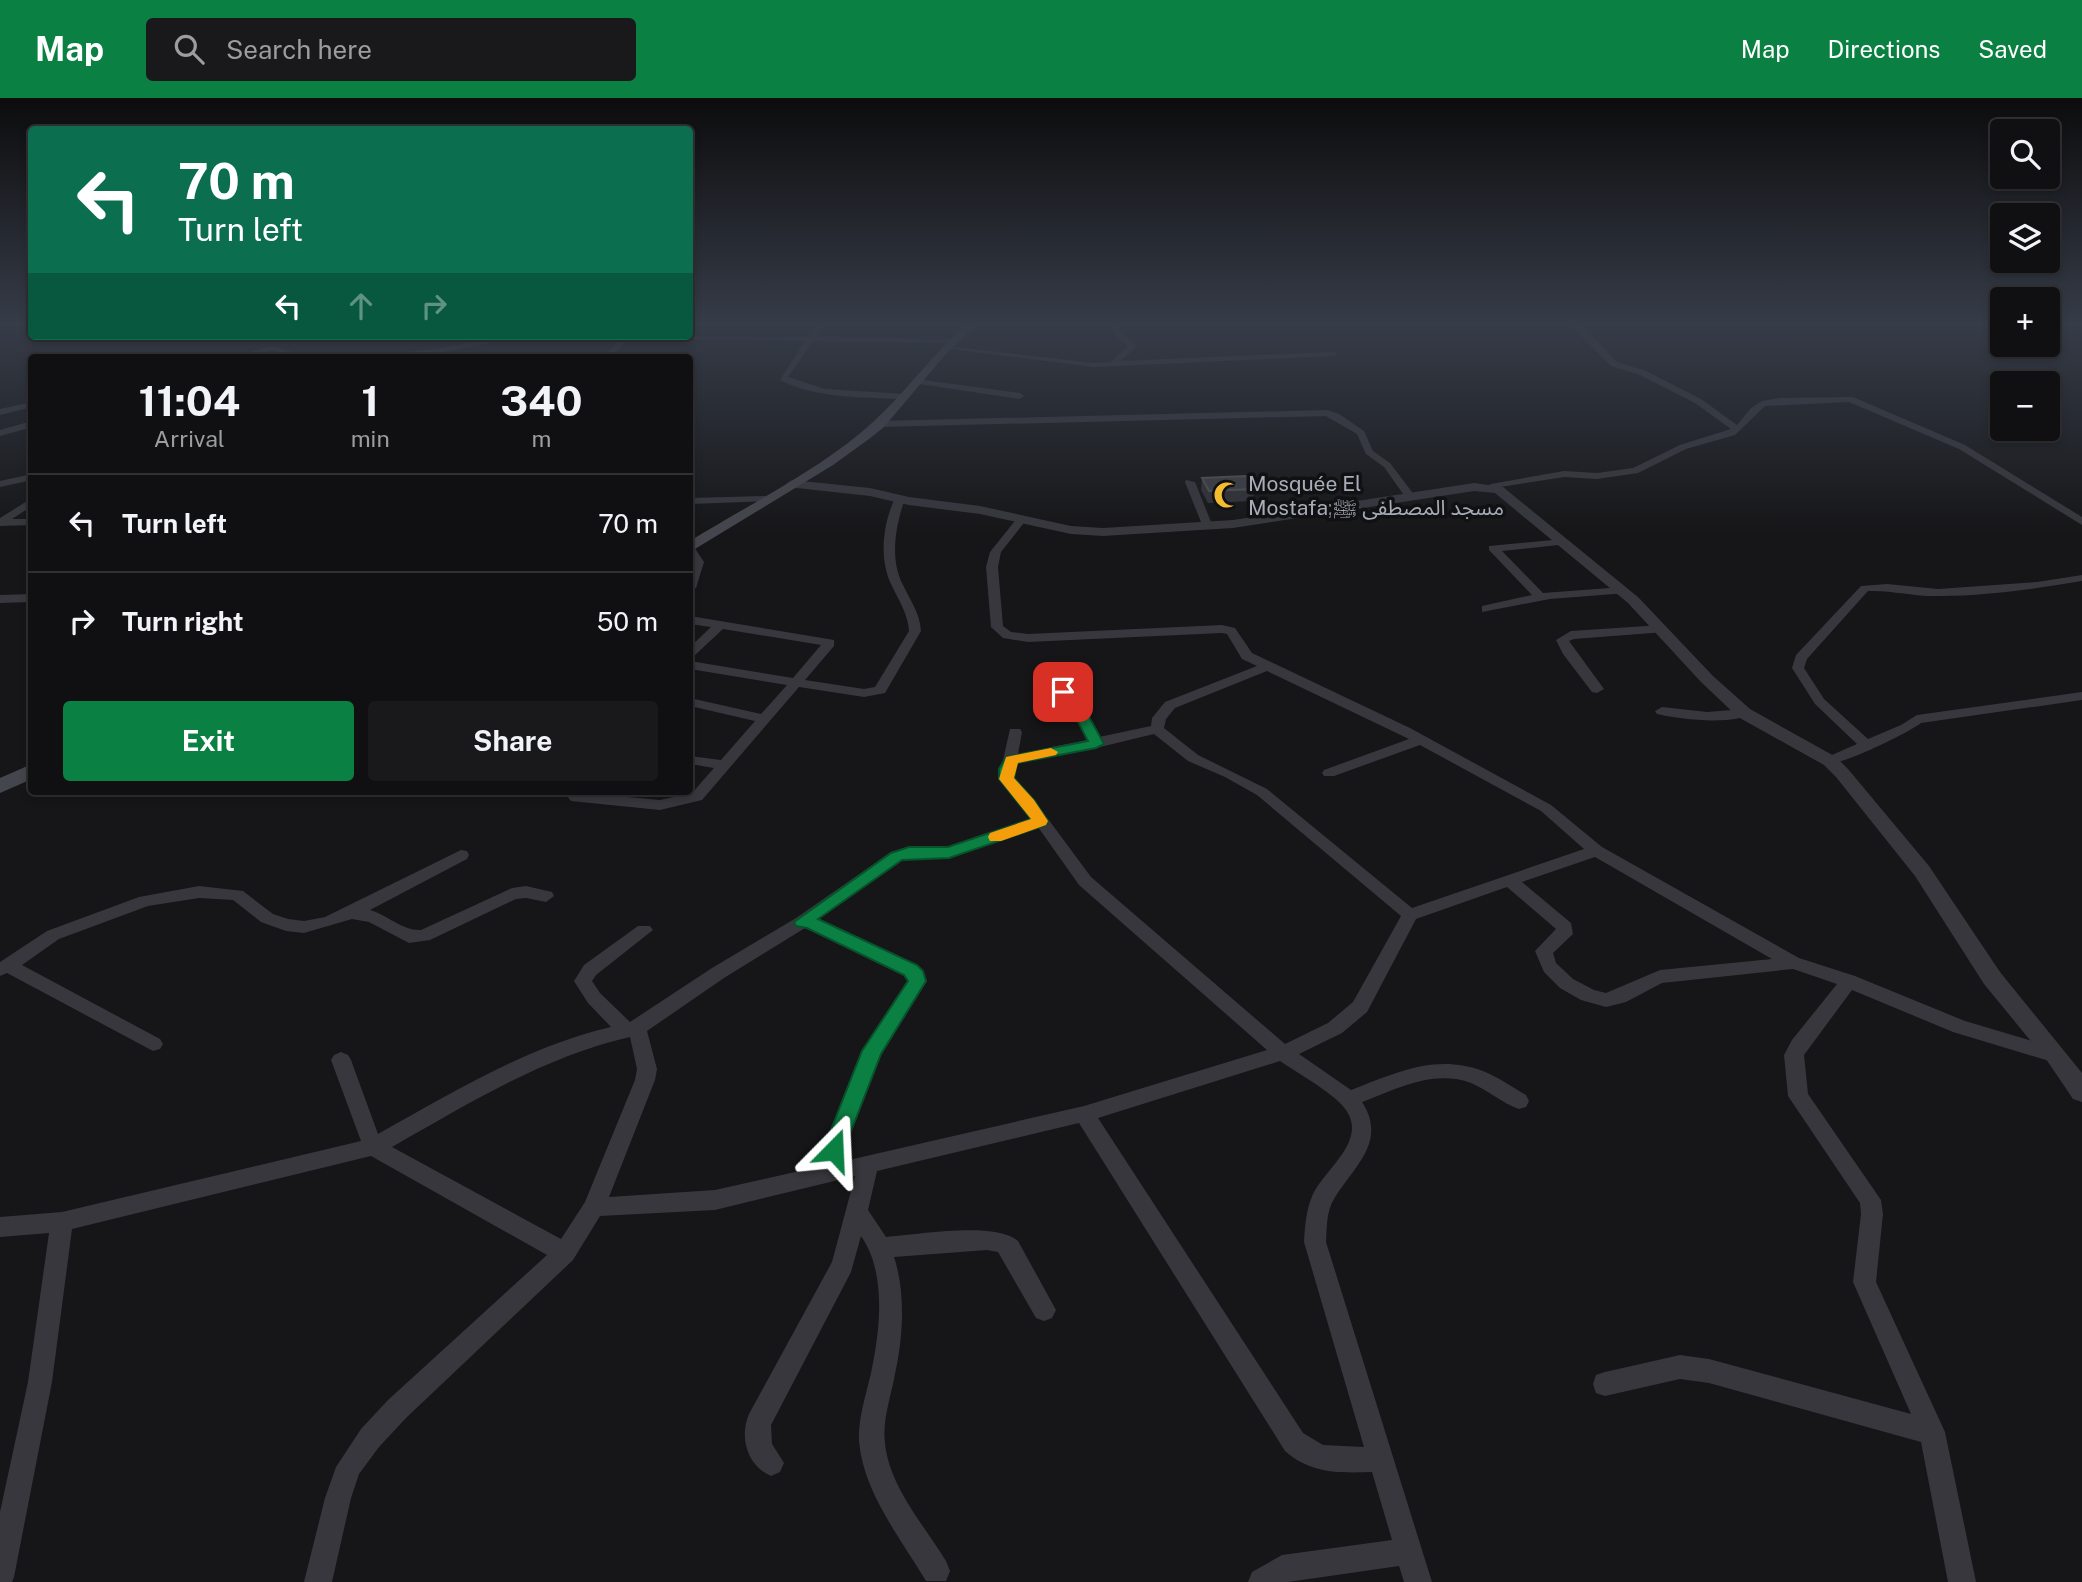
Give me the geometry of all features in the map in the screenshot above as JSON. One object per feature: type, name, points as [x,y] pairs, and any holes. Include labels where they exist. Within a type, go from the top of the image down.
[{"type":"main road","points":[[693,546],[764,499],[828,462],[879,424],[903,396]]},
{"type":"main road","points":[[0,786],[28,772]]},
{"type":"street","points":[[878,394],[903,396]]},
{"type":"street","points":[[1008,394],[1020,396]]},
{"type":"street","points":[[1685,394],[1737,429]]},
{"type":"street","points":[[792,484],[852,489],[1086,531],[1208,527],[1410,496],[1491,487],[1564,474],[1597,476],[1635,471],[1683,447],[1732,433],[1762,404],[1850,399],[1962,447],[2082,522]]},
{"type":"street","points":[[0,412],[28,405]]},
{"type":"street","points":[[879,424],[1327,413],[1361,433],[1369,452],[1387,465],[1410,496]]},
{"type":"street","points":[[0,433],[28,425]]},
{"type":"street","points":[[2,484],[28,478]]},
{"type":"street","points":[[1190,482],[1208,527]]},
{"type":"street","points":[[0,523],[28,494],[19,487],[2,484]]},
{"type":"street","points":[[1491,487],[1509,496],[1623,591],[1707,679],[1744,713],[1830,761],[1922,871],[1992,978],[2056,1055],[2082,1092]]},
{"type":"street","points":[[693,665],[864,693],[877,692],[913,636],[915,626],[909,606],[896,582],[890,546],[892,517],[900,498]]},
{"type":"street","points":[[693,501],[764,499]]},
{"type":"street","points":[[1022,519],[996,552],[992,567],[997,627],[1007,635],[1028,638],[1222,629],[1231,631],[1247,656],[1405,731],[1546,808],[1597,851],[1793,963],[1849,981],[1960,1027],[2056,1055]]},
{"type":"street","points":[[0,523],[28,522]]},
{"type":"street","points":[[1539,596],[1493,548],[1564,542]]},
{"type":"street","points":[[693,553],[698,562],[693,578]]},
{"type":"street","points":[[1868,746],[1825,710],[1805,684],[1798,668],[1801,657],[1865,588],[1887,587],[1937,593],[2037,585],[2082,578]]},
{"type":"street","points":[[1486,609],[1539,596],[1623,591]]},
{"type":"street","points":[[0,599],[28,598]]},
{"type":"street","points":[[573,795],[576,798],[672,804],[697,797],[830,643],[693,620]]},
{"type":"street","points":[[693,650],[720,625]]},
{"type":"street","points":[[1597,689],[1567,651],[1562,640],[1571,635],[1661,629]]},
{"type":"street","points":[[1157,729],[1159,718],[1170,705],[1267,666]]},
{"type":"street","points":[[1063,692],[1070,694],[1096,744]]},
{"type":"street","points":[[1830,761],[1906,728],[1917,719],[2082,696]]},
{"type":"street","points":[[693,703],[763,719]]},
{"type":"street","points":[[1662,711],[1707,716],[1744,713]]},
{"type":"street","points":[[1011,760],[1157,729]]},
{"type":"street","points":[[1157,729],[1194,758],[1262,792],[1410,915]]},
{"type":"street","points":[[1015,732],[1006,779],[1029,803],[1085,881],[1283,1053],[1349,1099],[1360,1116],[1362,1133],[1355,1154],[1323,1197],[1317,1216],[1315,1242],[1418,1582]]},
{"type":"street","points":[[1329,773],[1420,740]]},
{"type":"street","points":[[693,760],[725,765]]},
{"type":"street","points":[[0,1227],[62,1222],[373,1147],[513,1071],[601,1036],[632,1029],[802,922],[897,856],[909,852],[949,852],[1040,821]]},
{"type":"street","points":[[594,1207],[715,1200],[1084,1114],[1283,1053],[1335,1028],[1360,1007],[1410,915],[1597,851]]},
{"type":"street","points":[[153,1044],[4,967],[53,935],[145,901],[199,892],[237,895],[267,918],[286,925],[304,927],[328,922],[351,913],[461,855]]},
{"type":"street","points":[[1509,880],[1565,926],[1564,934],[1544,951],[1543,958],[1549,967],[1579,991],[1604,1001],[1617,999],[1640,985],[1664,976],[1793,963]]},
{"type":"street","points":[[351,913],[373,918],[409,937],[424,936],[512,894],[526,892],[547,896]]},
{"type":"street","points":[[802,922],[810,922],[911,970],[917,981],[872,1051],[824,1175]]},
{"type":"street","points":[[318,1582],[338,1498],[349,1467],[370,1438],[397,1409],[565,1253],[594,1207],[647,1069],[632,1029],[594,998],[583,981],[590,970],[644,930]]},
{"type":"street","points":[[1849,981],[1794,1055],[1798,1096],[1870,1200],[1872,1214],[1864,1282],[1932,1432],[1962,1582]]},
{"type":"street","points":[[341,1060],[373,1147],[565,1253]]},
{"type":"street","points":[[1349,1099],[1421,1072],[1440,1068],[1473,1075],[1519,1101]]},
{"type":"street","points":[[1084,1114],[1294,1442],[1305,1453],[1318,1460],[1380,1459]]},
{"type":"street","points":[[771,1463],[759,1449],[758,1423],[843,1265],[869,1163]]},
{"type":"street","points":[[856,1212],[880,1248],[888,1287],[890,1323],[871,1442],[875,1466],[936,1571]]},
{"type":"street","points":[[0,1577],[40,1382],[62,1222]]},
{"type":"street","points":[[880,1248],[987,1240],[1004,1243],[1010,1248],[1044,1310]]},
{"type":"street","points":[[1605,1384],[1680,1367],[1709,1371],[1932,1432]]},
{"type":"street","points":[[1262,1582],[1282,1569],[1409,1551]]},
{"type":"building","points":[[1246,476],[1254,489],[1209,491],[1202,478]]},
{"type":"slow traffic","points":[[996,837],[1040,821],[1029,803],[1006,779],[1011,760],[1051,752]]},
{"type":"place","name":"Mosquée El Mostafa;مسجد المصطفى ﷺ","points":[[1227,495]]},
{"type":"route","points":[[834,1150],[872,1051],[915,988],[917,981],[911,970],[810,922],[802,922],[897,856],[909,852],[937,853],[962,849],[1040,821],[1029,803],[1006,779],[1007,769],[1011,760],[1096,744],[1070,694],[1063,692]]}]
